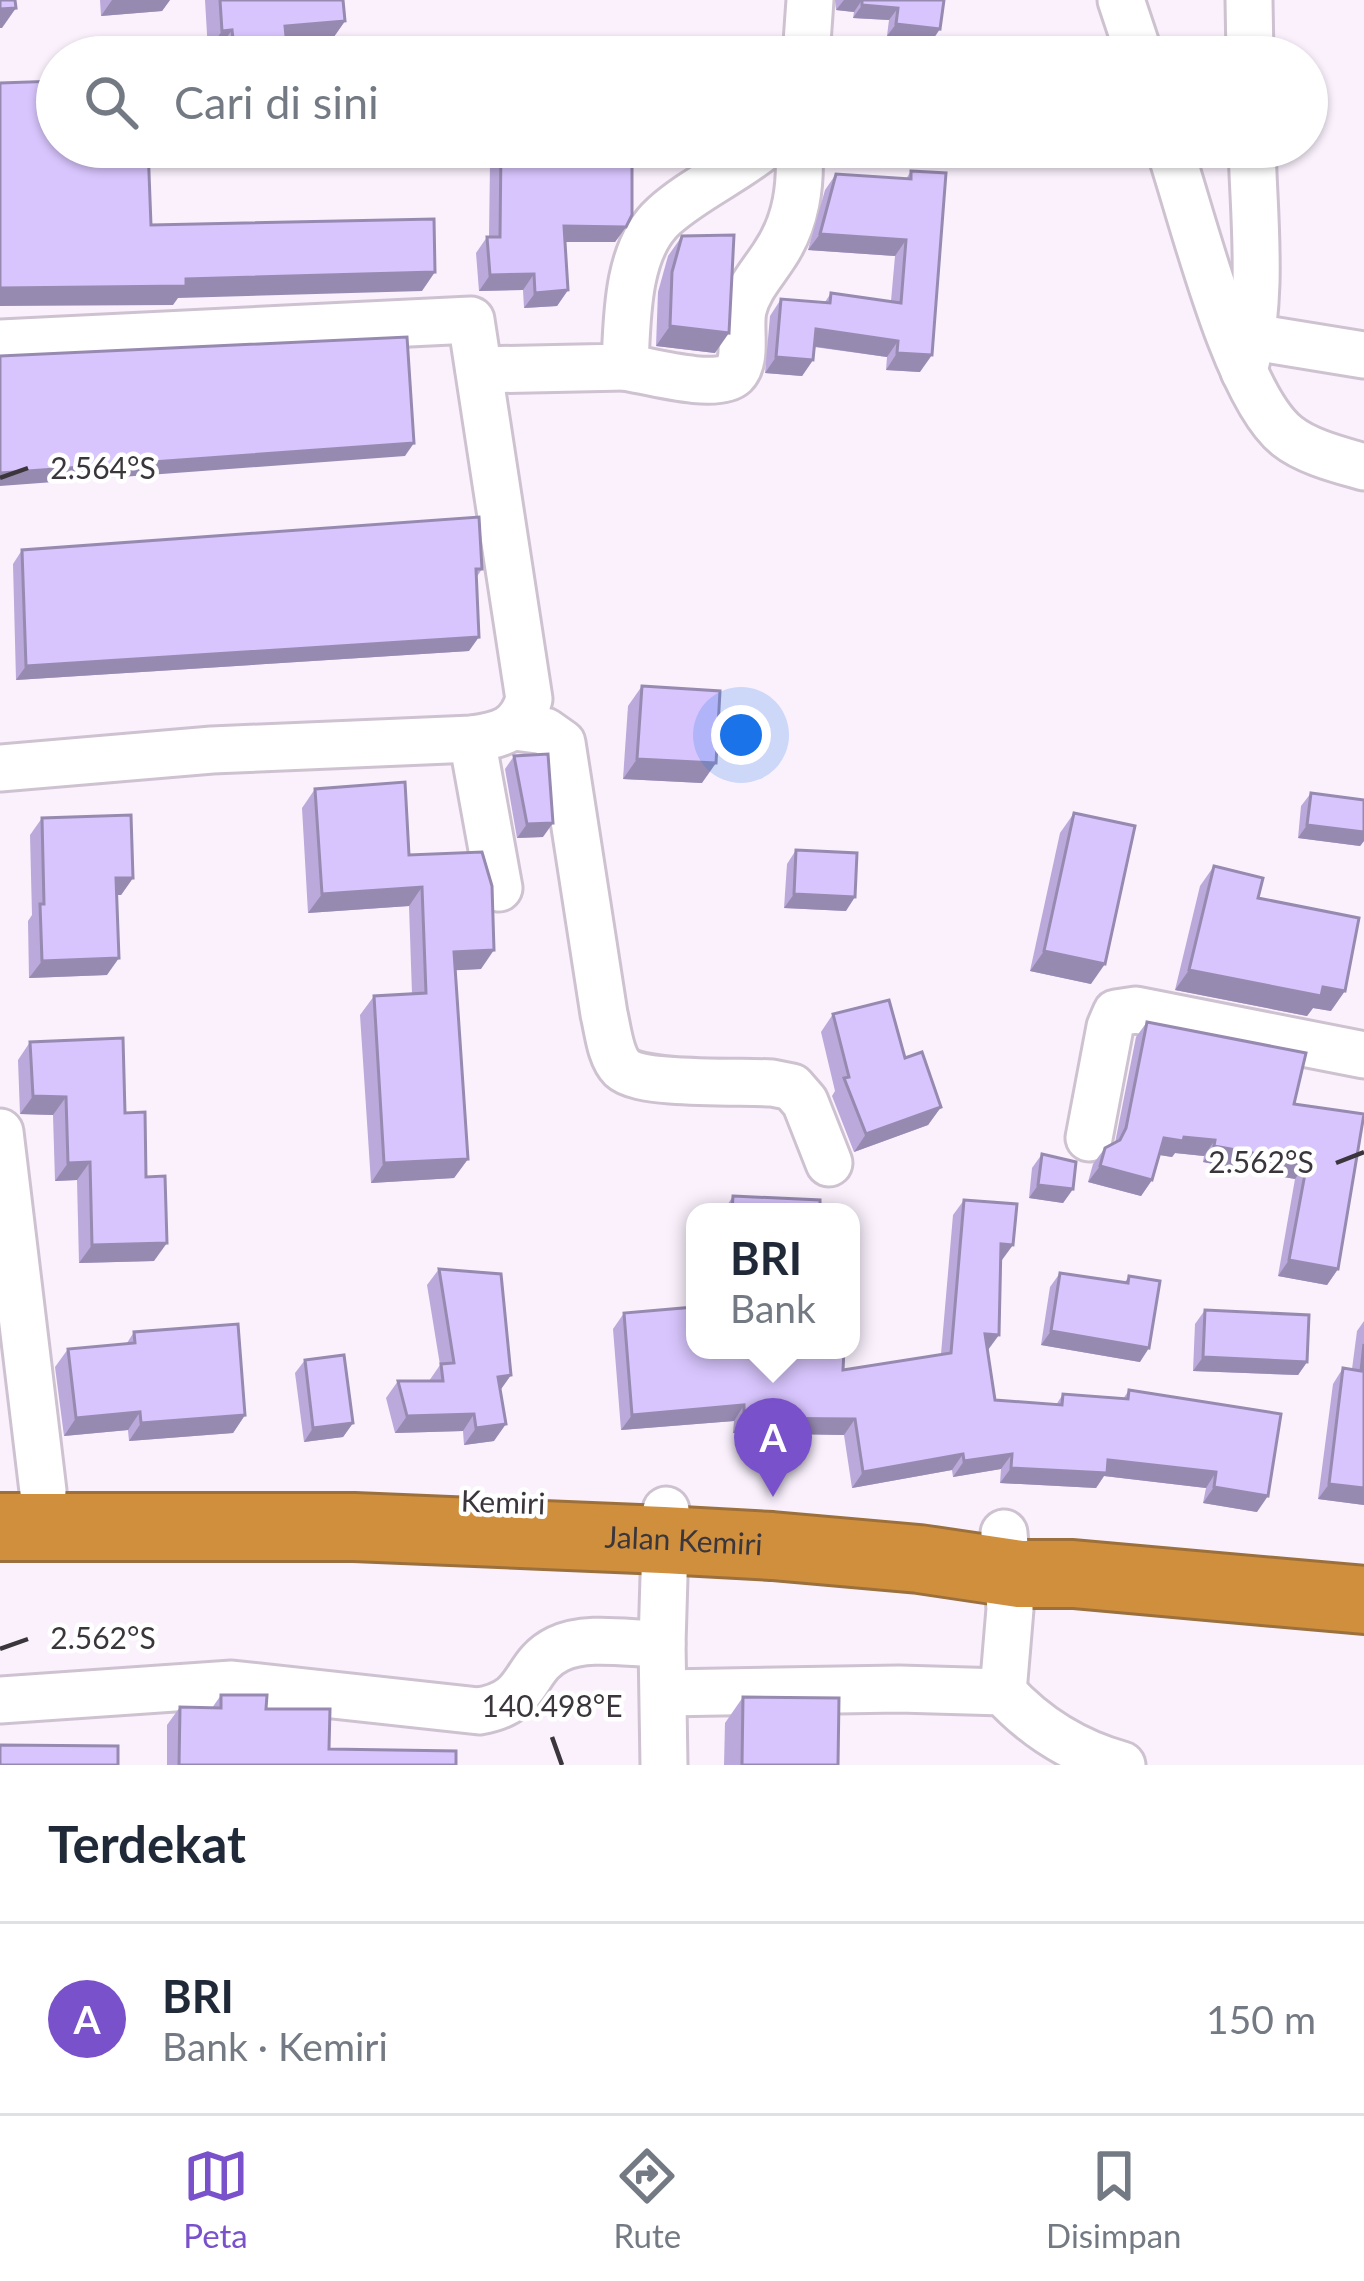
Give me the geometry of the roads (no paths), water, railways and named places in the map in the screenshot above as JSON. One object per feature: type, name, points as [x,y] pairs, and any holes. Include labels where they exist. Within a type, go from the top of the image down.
[{"type":"highway","name":"Jalan Kemiri","points":[[14,1503],[354,1527],[664,1524],[919,1559],[1006,1553],[1092,1576],[1364,1600]]},
{"type":"highway","points":[[1006,1553],[1364,1564]]},
{"type":"street","points":[[807,36],[810,0]]},
{"type":"street","points":[[1121,0],[1133,36]]},
{"type":"street","points":[[1249,0],[1250,36]]},
{"type":"street","points":[[625,367],[628,304],[640,256],[659,220],[734,168]]},
{"type":"street","points":[[479,370],[625,367],[714,382],[733,376],[741,362],[745,303],[778,249],[797,204],[800,168]]},
{"type":"street","points":[[1177,168],[1248,355],[1264,412],[1289,437],[1364,467]]},
{"type":"street","points":[[1248,355],[1256,301],[1253,168]]},
{"type":"street","points":[[0,344],[471,320],[529,700],[524,716],[493,733]]},
{"type":"street","points":[[1248,355],[1364,355]]},
{"type":"street","points":[[0,768],[545,731],[562,743],[604,1014],[613,1052],[623,1069],[644,1077],[792,1087],[805,1102],[830,1162]]},
{"type":"street","points":[[493,733],[500,888]]},
{"type":"street","points":[[1088,1138],[1116,1012],[1136,1010],[1364,1054]]},
{"type":"street","points":[[0,1132],[14,1503]]},
{"type":"street","points":[[664,1524],[664,1765]]},
{"type":"street","points":[[1004,1692],[1010,1609],[1006,1553]]},
{"type":"street","points":[[0,1700],[232,1684],[479,1711],[500,1707],[519,1696],[555,1650],[578,1643],[662,1644]]},
{"type":"street","points":[[664,1693],[899,1688],[1004,1692],[1041,1728],[1122,1765]]},
{"type":"place","name":"BRI","points":[[773,1497]]}]
